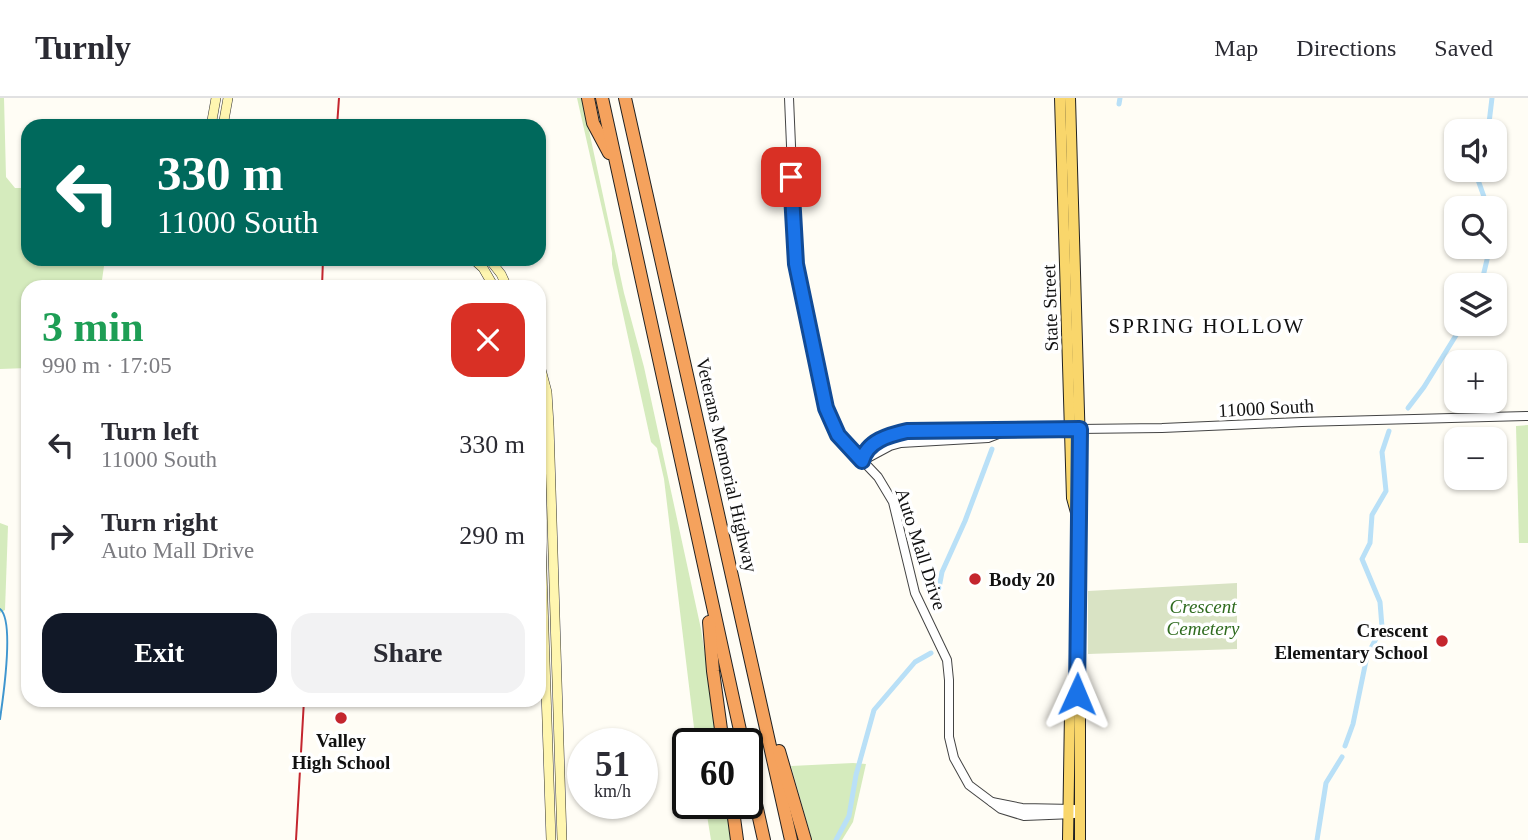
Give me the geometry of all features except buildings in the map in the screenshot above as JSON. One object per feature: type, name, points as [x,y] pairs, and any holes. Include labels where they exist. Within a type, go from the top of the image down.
[{"type":"highway","points":[[588,98],[593,123],[616,166]]},
{"type":"highway","points":[[602,98],[739,728]]},
{"type":"highway","name":"Veterans Memorial Highway","points":[[625,98],[791,840]]},
{"type":"highway","points":[[629,116],[635,98]]},
{"type":"highway","points":[[705,572],[721,728]]},
{"type":"highway","points":[[745,630],[754,642],[775,736],[805,840]]},
{"type":"highway","points":[[734,819],[737,840]]},
{"type":"highway","points":[[759,819],[764,840]]},
{"type":"main road","points":[[212,119],[216,98]]},
{"type":"main road","points":[[224,119],[228,98]]},
{"type":"main road","name":"State Street","points":[[1065,98],[1071,140],[1076,429]]},
{"type":"main road","name":"State Street","points":[[1065,98],[1076,429],[1081,498],[1077,516],[1077,694],[1080,706],[1068,840]]},
{"type":"main road","points":[[546,388],[562,840]]},
{"type":"main road","points":[[546,696],[551,840]]},
{"type":"main road","points":[[549,788],[561,787]]},
{"type":"main road","name":"State Street","points":[[1072,811],[1080,840]]},
{"type":"street","name":"Auto Mall Drive","points":[[789,98],[794,241],[798,275],[829,416],[838,435],[882,483],[892,502],[915,593],[947,660],[950,737],[954,758],[969,785],[1001,809],[1017,815],[1072,811]]},
{"type":"street","name":"11000 South","points":[[862,461],[868,448],[882,439],[901,433],[988,428],[1006,431],[1161,428],[1528,416]]},
{"type":"green space","points":[[0,98],[4,98],[6,177],[15,188],[21,188],[21,266],[104,266],[102,280],[21,280],[21,368],[0,369]]},
{"type":"green space","points":[[577,98],[582,98],[624,293],[644,367],[701,629],[716,728],[694,728],[664,479],[657,448],[651,442],[612,264],[612,253]]},
{"type":"green space","points":[[1528,425],[1528,543],[1519,543],[1516,426]]},
{"type":"green space","points":[[0,523],[8,526],[5,610],[0,613]]},
{"type":"green space","name":"Crescent Cemetery","points":[[1237,583],[1237,649],[1088,654],[1088,591]]},
{"type":"green space","points":[[866,764],[853,822],[842,840],[812,840],[791,766]]},
{"type":"green space","points":[[708,819],[730,819],[733,840],[711,840]]},
{"type":"waterway","points":[[1119,104],[1120,98]]},
{"type":"waterway","points":[[1489,119],[1492,98]]},
{"type":"waterway","points":[[1479,182],[1484,196]]},
{"type":"waterway","points":[[1484,273],[1487,259]]},
{"type":"waterway","points":[[1408,408],[1456,336]]},
{"type":"waterway","points":[[1345,746],[1353,724],[1367,656],[1382,627],[1380,602],[1362,559],[1370,543],[1372,515],[1386,491],[1382,452],[1389,431]]},
{"type":"waterway","points":[[938,593],[942,572],[965,521],[992,449]]},
{"type":"waterway","points":[[0,609],[7,628],[0,719]]},
{"type":"waterway","points":[[836,840],[849,816],[856,775],[874,710],[915,662],[931,653]]},
{"type":"waterway","points":[[1317,840],[1326,783],[1342,757]]},
{"type":"railway","points":[[338,119],[339,98]]},
{"type":"railway","points":[[322,280],[323,266]]},
{"type":"railway","points":[[296,840],[304,707]]},
{"type":"place","name":"Body 20","points":[[975,579]]},
{"type":"place","name":"Crescent Elementary School","points":[[1442,641]]},
{"type":"place","name":"Valley High School","points":[[341,718]]},
{"type":"district","name":"SPRING HOLLOW","points":[[1207,326]]},
{"type":"route","points":[[791,177],[796,264],[826,408],[838,435],[862,461],[868,448],[876,442],[907,431],[1080,429],[1077,694]]}]
